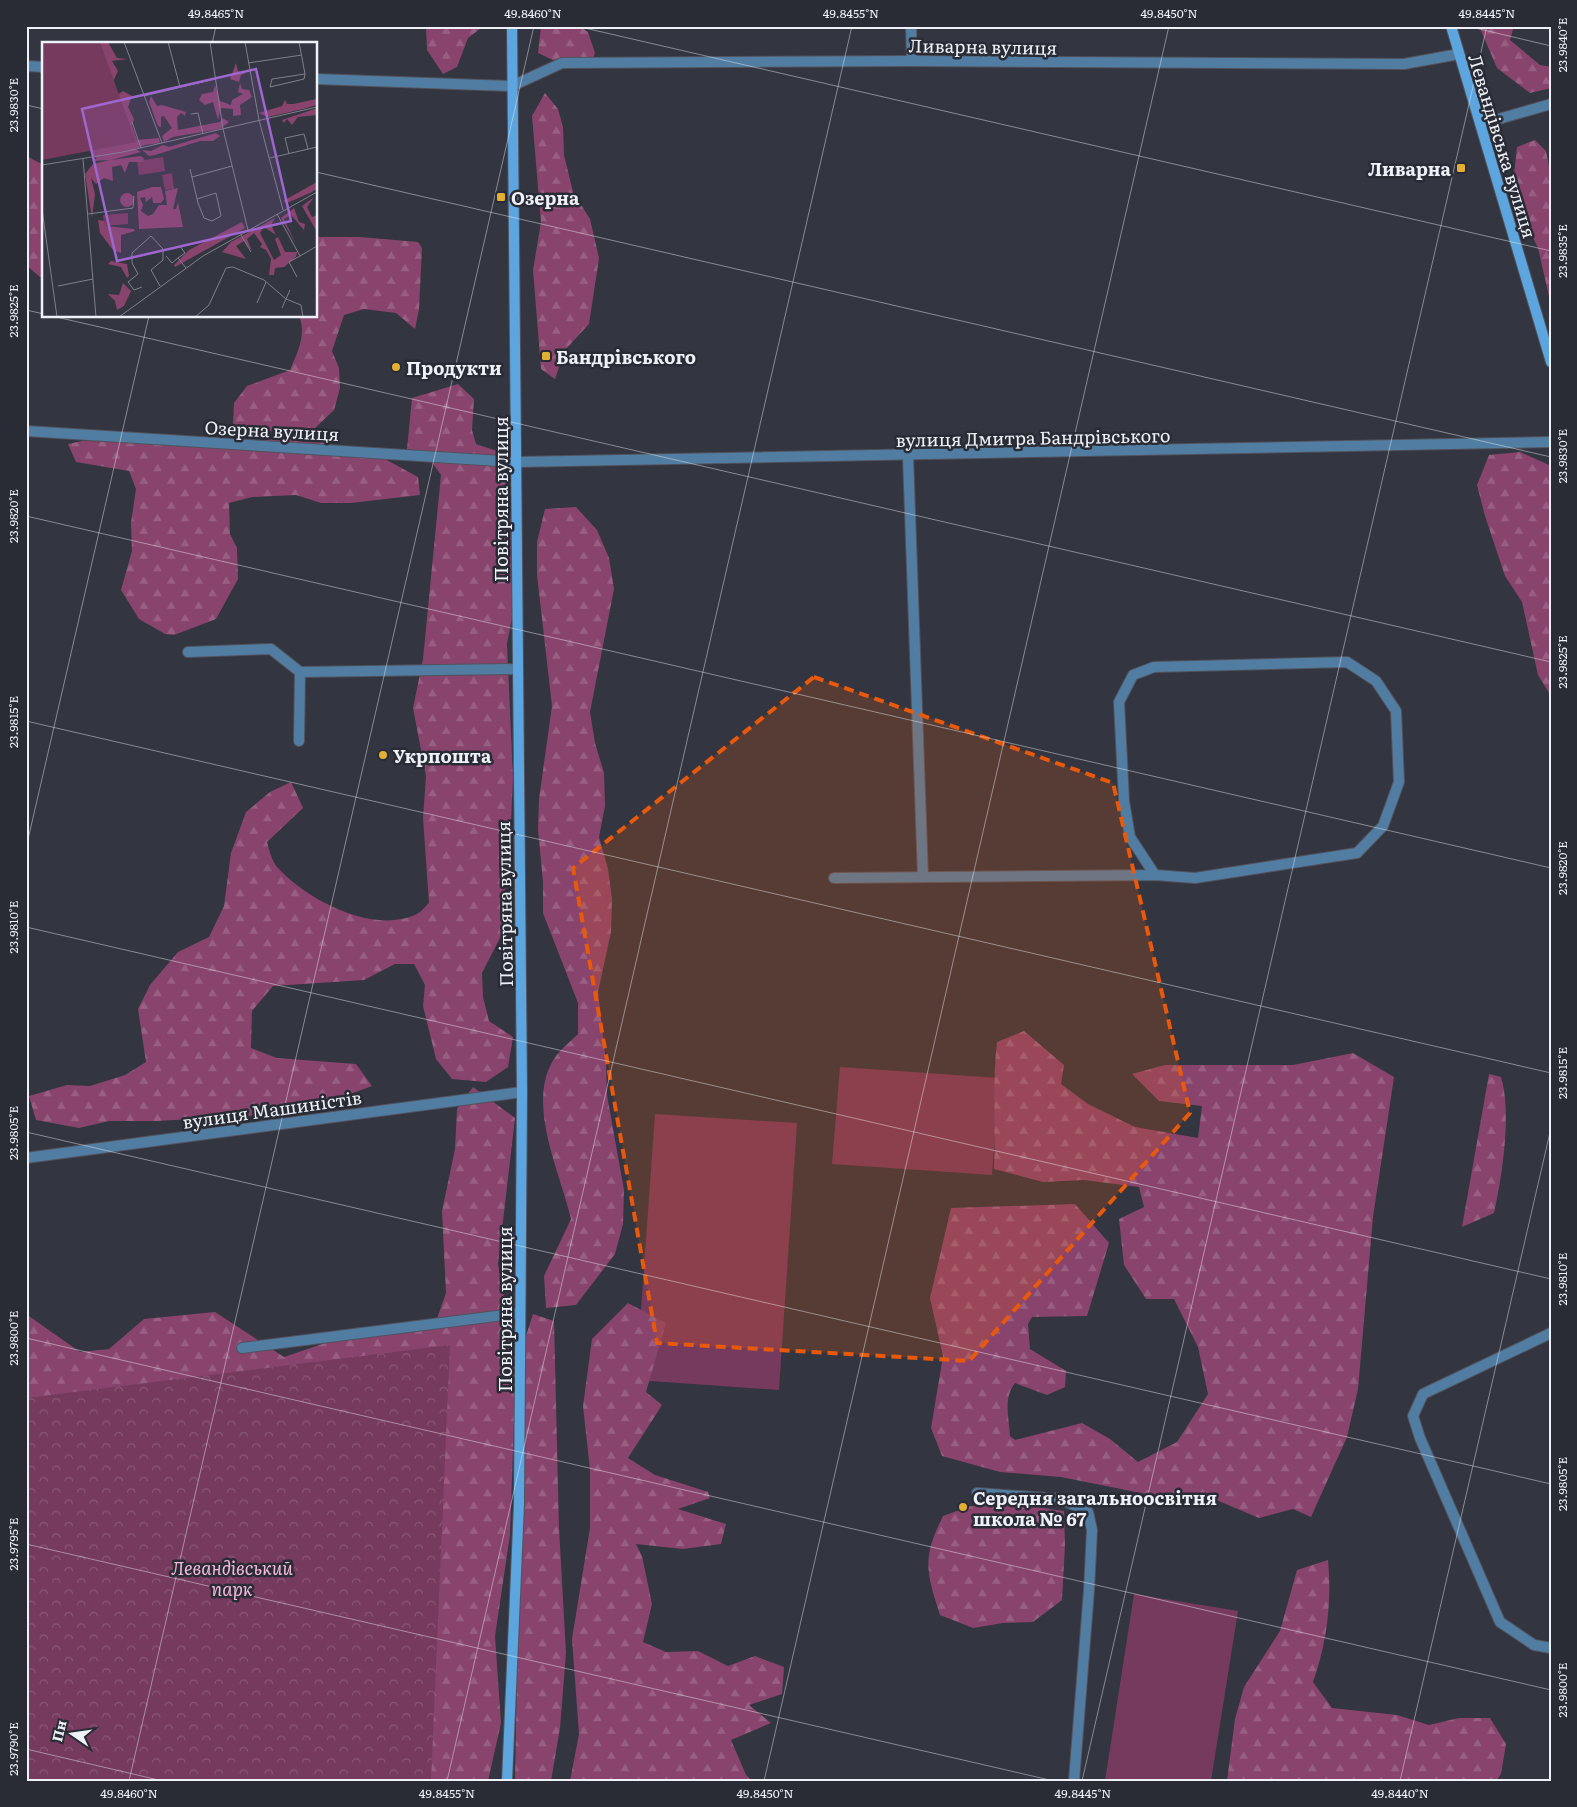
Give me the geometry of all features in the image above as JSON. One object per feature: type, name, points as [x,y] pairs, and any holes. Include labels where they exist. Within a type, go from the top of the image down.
[{"type":"street","name":"Повітряна вулиця","points":[[507,1781],[519,1504],[522,1092],[512,26]]},
{"type":"street","points":[[911,26],[912,61]]},
{"type":"street","name":"Левандівська вулиця","points":[[1450,26],[1551,362]]},
{"type":"street","name":"Ливарна вулиця","points":[[512,86],[562,63],[912,61],[1404,64],[1459,54]]},
{"type":"street","points":[[26,66],[42,67]]},
{"type":"street","points":[[318,79],[512,86]]},
{"type":"street","points":[[1481,124],[1551,104]]},
{"type":"street","name":"Озерна вулиця","points":[[26,431],[516,462]]},
{"type":"street","name":"вулиця Дмитра Бандрівського","points":[[516,462],[908,456],[1551,442]]},
{"type":"street","points":[[908,456],[923,877]]},
{"type":"street","points":[[188,652],[271,649],[300,672],[518,669]]},
{"type":"street","points":[[834,878],[1155,875],[1194,878],[1357,853],[1383,826],[1399,782],[1396,711],[1376,681],[1348,662],[1154,667],[1133,675],[1119,702],[1124,801],[1130,837],[1155,875]]},
{"type":"street","points":[[300,672],[300,741]]},
{"type":"street","name":"вулиця Машиністів","points":[[26,1158],[522,1092]]},
{"type":"street","points":[[242,1348],[520,1314]]},
{"type":"street","points":[[1551,1334],[1423,1394],[1413,1416],[1420,1438],[1500,1622],[1534,1645],[1551,1648]]},
{"type":"street","points":[[977,1493],[1061,1499],[1088,1512],[1092,1530],[1089,1590],[1074,1781]]},
{"type":"highlighted area","points":[[814,677],[1113,783],[1190,1113],[969,1361],[657,1343],[573,868]]},
{"type":"green space","points":[[426,26],[484,26],[468,38],[457,67],[443,74],[427,50]]},
{"type":"green space","points":[[541,26],[579,26],[588,32],[595,53],[589,69],[557,62],[538,53]]},
{"type":"green space","points":[[1479,26],[1514,26],[1510,40],[1540,65],[1551,67],[1551,88],[1530,93],[1497,68]]},
{"type":"green space","points":[[545,93],[558,109],[563,127],[564,155],[573,192],[590,219],[599,258],[589,324],[565,350],[555,379],[541,369],[533,270],[541,222],[532,116]]},
{"type":"green space","points":[[1535,140],[1546,151],[1551,177],[1551,305],[1538,248],[1512,193],[1517,147]]},
{"type":"green space","points":[[26,156],[42,164],[42,276],[40,277],[26,265]]},
{"type":"green space","points":[[318,236],[360,237],[418,242],[422,248],[419,309],[415,329],[396,313],[364,309],[344,315],[332,351],[339,368],[340,388],[334,410],[311,432],[290,427],[276,431],[245,432],[233,424],[234,403],[247,386],[290,370],[302,337],[300,318],[318,318]]},
{"type":"green space","points":[[458,384],[474,399],[472,430],[476,444],[497,451],[509,491],[515,601],[507,644],[513,778],[509,866],[503,901],[502,934],[482,973],[483,997],[489,1021],[513,1037],[508,1067],[486,1082],[452,1079],[436,1059],[423,1006],[425,985],[414,964],[395,964],[364,980],[273,986],[252,1011],[251,1048],[277,1058],[356,1064],[372,1086],[342,1097],[290,1111],[248,1116],[156,1121],[109,1121],[79,1128],[36,1120],[29,1096],[67,1085],[90,1086],[125,1075],[146,1062],[138,1009],[150,985],[178,952],[209,937],[224,906],[231,853],[246,812],[270,792],[291,782],[303,808],[267,842],[272,859],[277,867],[305,891],[340,910],[360,917],[379,920],[398,920],[415,915],[429,903],[423,818],[426,776],[413,708],[423,659],[441,475],[424,451],[407,449],[412,398]]},
{"type":"green space","points":[[303,437],[383,458],[418,477],[420,495],[351,503],[321,503],[296,495],[252,497],[229,503],[230,534],[237,548],[238,579],[216,619],[174,635],[165,634],[139,619],[121,590],[132,551],[131,523],[136,489],[129,471],[76,462],[68,444],[82,441],[222,443]]},
{"type":"green space","points":[[1520,452],[1549,465],[1551,470],[1551,696],[1538,675],[1522,602],[1505,576],[1477,485],[1489,455]]},
{"type":"green space","points":[[576,507],[597,530],[609,558],[614,589],[590,712],[595,743],[604,773],[605,806],[599,837],[608,869],[612,899],[611,932],[598,992],[606,1062],[607,1095],[624,1190],[623,1224],[615,1254],[576,1305],[546,1308],[544,1276],[571,1219],[547,1136],[543,1093],[547,1074],[556,1056],[578,1034],[578,1003],[543,913],[543,882],[538,830],[539,799],[552,706],[537,575],[537,542],[545,509]]},
{"type":"green space","points":[[1024,1031],[1064,1065],[1061,1084],[1088,1104],[1135,1127],[1198,1138],[1202,1106],[1159,1101],[1132,1074],[1165,1065],[1293,1065],[1353,1053],[1394,1077],[1373,1217],[1358,1389],[1347,1437],[1311,1517],[1293,1509],[1259,1518],[1214,1499],[1151,1495],[1061,1477],[1000,1472],[942,1456],[931,1428],[943,1356],[930,1298],[951,1208],[1075,1204],[1109,1243],[1087,1316],[1032,1317],[1028,1324],[1030,1349],[1066,1371],[1065,1387],[1047,1395],[1015,1383],[1009,1395],[1008,1408],[1010,1436],[1015,1440],[1082,1423],[1110,1439],[1138,1462],[1177,1442],[1208,1394],[1198,1347],[1174,1299],[1146,1299],[1124,1265],[1119,1219],[1144,1207],[1139,1187],[1084,1180],[1043,1182],[994,1169],[997,1042]]},
{"type":"green space","points":[[840,1067],[999,1078],[992,1175],[832,1164]]},
{"type":"green space","points":[[1489,1074],[1501,1077],[1506,1108],[1505,1145],[1500,1181],[1494,1213],[1462,1227]]},
{"type":"green space","name":"Левандівський парк","points":[[473,1087],[515,1118],[498,1264],[516,1364],[510,1535],[495,1636],[501,1723],[488,1781],[26,1781],[26,1314],[80,1352],[109,1349],[144,1319],[215,1312],[284,1357],[352,1334],[433,1330],[446,1293],[442,1211],[455,1149],[457,1109]]},
{"type":"green space","points":[[655,1114],[797,1123],[779,1390],[636,1380]]},
{"type":"green space","points":[[628,1303],[666,1323],[646,1392],[662,1405],[628,1458],[655,1475],[708,1492],[710,1498],[678,1509],[726,1524],[721,1544],[683,1549],[636,1544],[642,1556],[652,1604],[643,1642],[666,1652],[698,1651],[728,1666],[755,1656],[784,1667],[782,1694],[749,1705],[771,1723],[731,1740],[746,1775],[752,1781],[570,1781],[579,1734],[572,1639],[590,1528],[590,1470],[583,1406],[592,1339]]},
{"type":"green space","points":[[533,1314],[554,1321],[559,1528],[566,1653],[560,1728],[551,1781],[515,1781],[523,1345]]},
{"type":"green space","name":"Левандівський парк","points":[[450,1345],[431,1781],[26,1781],[26,1398]]},
{"type":"green space","points":[[1016,1504],[1064,1511],[1065,1545],[1062,1600],[1033,1622],[1003,1623],[973,1628],[940,1615],[928,1565],[932,1543],[943,1516],[971,1506]]},
{"type":"green space","points":[[1328,1560],[1329,1607],[1322,1652],[1313,1682],[1332,1708],[1397,1715],[1429,1725],[1459,1718],[1490,1718],[1506,1744],[1501,1774],[1496,1781],[1227,1781],[1235,1719],[1244,1687],[1280,1631],[1297,1570]]},
{"type":"green space","points":[[1134,1594],[1238,1611],[1211,1781],[1105,1781]]},
{"type":"place","name":"Ливарна","points":[[1461,168]]},
{"type":"place","name":"Озерна","points":[[501,197]]},
{"type":"place","name":"Бандрівського","points":[[546,356]]},
{"type":"place","name":"Продукти","points":[[396,367]]},
{"type":"place","name":"Укрпошта","points":[[383,755]]},
{"type":"place","name":"Середня загальноосвітня школа № 67","points":[[963,1507]]}]
